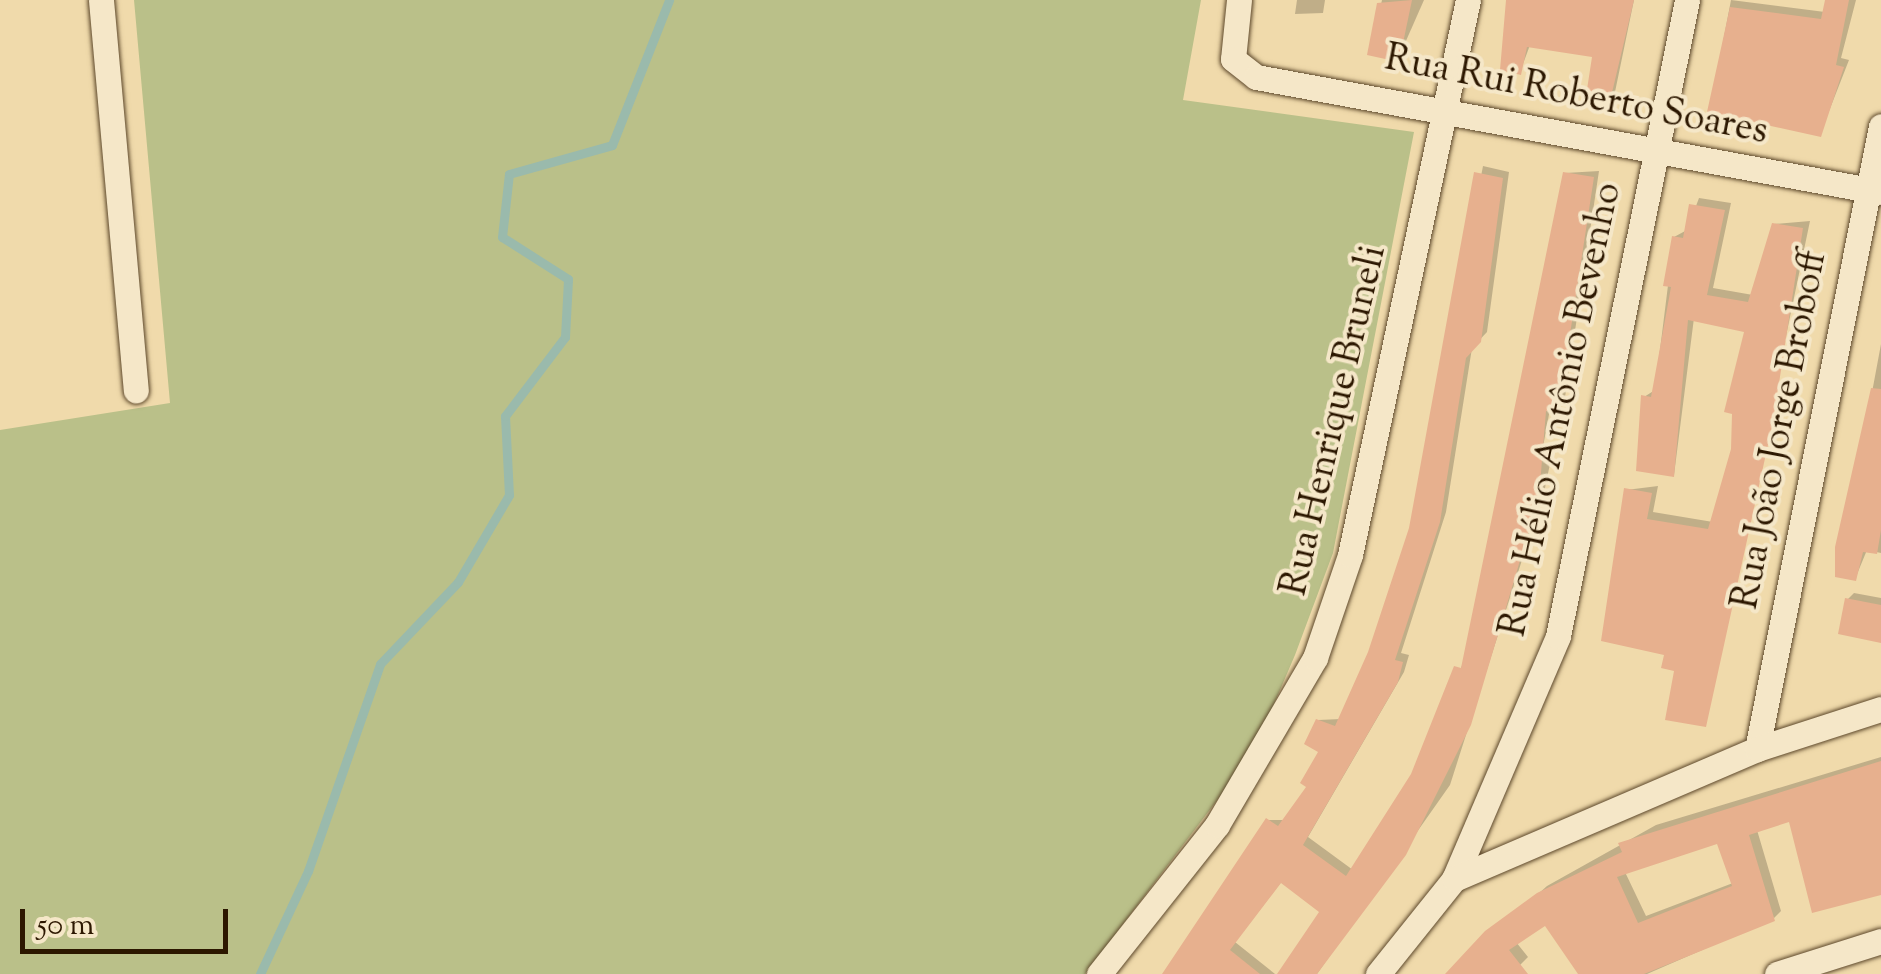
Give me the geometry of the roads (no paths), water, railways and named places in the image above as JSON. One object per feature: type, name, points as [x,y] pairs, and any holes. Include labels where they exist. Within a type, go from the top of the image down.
[{"type":"street","points":[[101,0],[136,390]]},
{"type":"street","name":"Rua Rui Roberto Soares","points":[[1239,0],[1233,59],[1256,77],[1446,108],[1656,153],[1874,191]]},
{"type":"street","name":"Rua Henrique Bruneli","points":[[1099,974],[1218,825],[1315,658],[1350,556],[1468,0]]},
{"type":"street","name":"Rua Hélio Antônio Bevenho","points":[[1454,879],[1558,636],[1687,0]]},
{"type":"street","name":"Rua João Jorge Broboff","points":[[1757,749],[1874,191],[1881,126]]},
{"type":"street","points":[[1378,974],[1454,879],[1757,749],[1881,710]]},
{"type":"street","points":[[1777,974],[1881,942]]},
{"type":"waterway","points":[[260,974],[308,871],[380,664],[458,582],[509,495],[505,416],[565,337],[568,279],[502,237],[509,174],[612,145],[669,0]]}]
